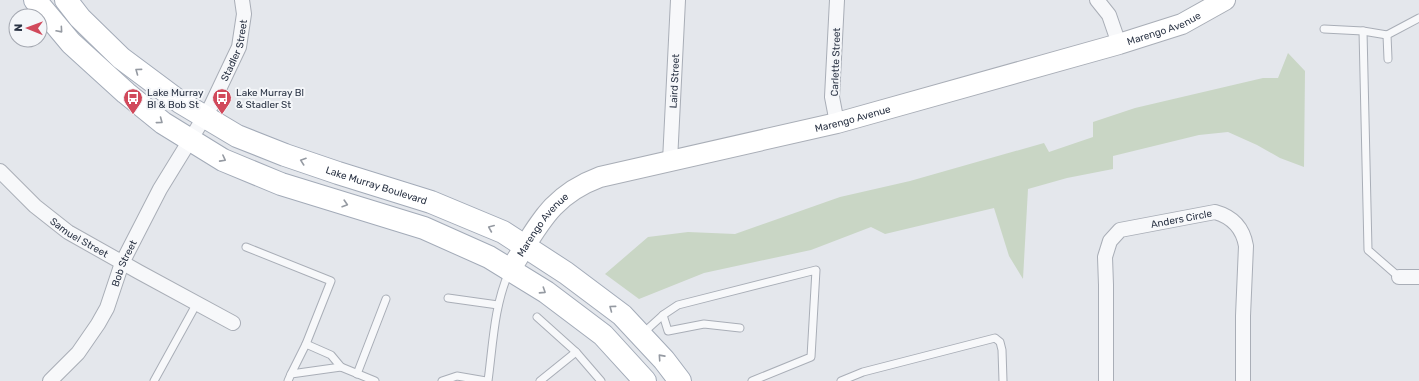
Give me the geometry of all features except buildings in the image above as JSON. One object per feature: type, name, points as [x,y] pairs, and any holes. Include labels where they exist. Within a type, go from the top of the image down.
[{"type":"main road","points":[[35,0],[71,43],[126,93],[163,123],[223,160],[282,184],[424,228],[489,257],[546,292],[597,331],[645,381]]},
{"type":"main road","name":"Lake Murray Boulevard","points":[[66,0],[80,18],[121,58],[180,102],[243,138],[285,155],[431,202],[503,232],[566,273],[622,315],[664,360],[680,381]]},
{"type":"main road","points":[[621,355],[640,335]]},
{"type":"street","name":"Stadler Street","points":[[190,139],[205,117],[239,47],[244,14],[242,0]]},
{"type":"street","name":"Laird Street","points":[[670,161],[678,0]]},
{"type":"street","name":"Carlette Street","points":[[837,0],[832,97],[837,123]]},
{"type":"street","points":[[1097,0],[1109,15],[1119,44]]},
{"type":"street","name":"Marengo Avenue","points":[[510,270],[540,223],[553,206],[570,192],[600,177],[837,123],[1119,44],[1182,24],[1225,0]]},
{"type":"street","name":"Bob Street","points":[[50,381],[78,353],[98,324],[107,308],[122,263],[160,189],[190,139]]},
{"type":"street","name":"Samuel Street","points":[[0,171],[35,206],[68,232],[233,323]]},
{"type":"street","name":"Anders Circle","points":[[1106,381],[1105,257],[1110,241],[1120,230],[1215,212],[1223,214],[1236,224],[1245,238],[1243,381]]},
{"type":"street","points":[[1399,277],[1419,277]]},
{"type":"lane","points":[[1324,28],[1363,31],[1387,35],[1419,18]]},
{"type":"lane","points":[[1363,31],[1368,250],[1399,277]]},
{"type":"lane","points":[[1387,35],[1388,59]]},
{"type":"lane","points":[[246,247],[331,281],[306,344],[289,378]]},
{"type":"lane","points":[[442,381],[456,376],[487,381],[498,304],[503,286],[510,270]]},
{"type":"lane","points":[[640,335],[662,315],[678,305],[816,270],[811,357],[752,381]]},
{"type":"lane","points":[[448,298],[498,304]]},
{"type":"lane","points":[[357,374],[386,299]]},
{"type":"lane","points":[[154,381],[197,303]]},
{"type":"lane","points":[[662,315],[668,331],[704,324],[740,328]]},
{"type":"lane","points":[[536,317],[576,352],[601,381]]},
{"type":"lane","points":[[840,381],[863,372],[995,338],[1000,342],[1002,350],[1003,381]]},
{"type":"lane","points":[[306,344],[331,355],[342,367],[375,381]]},
{"type":"lane","points":[[540,381],[576,352]]},
{"type":"lane","points":[[289,378],[342,367]]},
{"type":"green space","points":[[1288,53],[1305,71],[1304,167],[1280,158],[1257,145],[1228,132],[1199,135],[1113,156],[1113,169],[1067,178],[1028,189],[1023,279],[1009,256],[994,208],[885,234],[871,227],[811,250],[704,273],[639,299],[605,274],[648,237],[688,232],[735,234],[840,197],[910,181],[1044,143],[1049,152],[1093,137],[1093,122],[1135,108],[1263,78],[1278,78]]},
{"type":"place","name":"Lake Murray Bl & Bob St","points":[[133,115]]},
{"type":"place","name":"Lake Murray Bl & Stadler St","points":[[222,115]]}]
